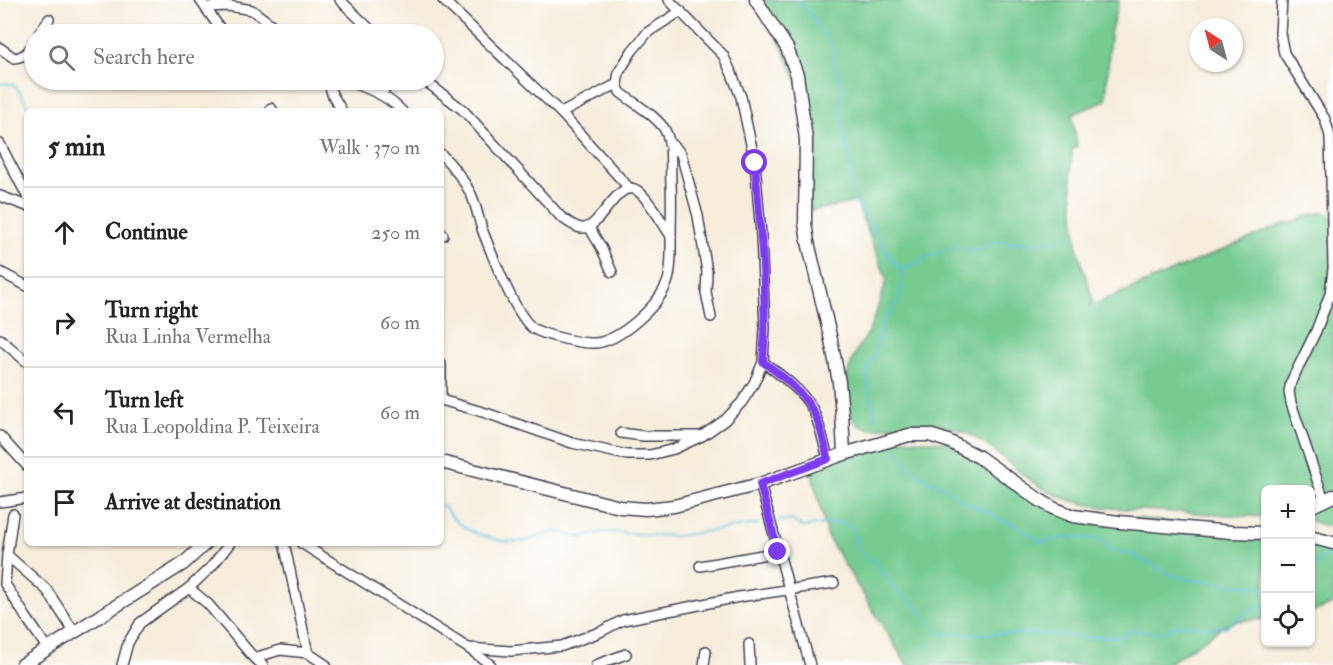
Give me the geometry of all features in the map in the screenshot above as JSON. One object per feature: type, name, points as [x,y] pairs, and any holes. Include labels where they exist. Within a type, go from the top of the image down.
[{"type":"street","points":[[340,0],[365,24]]},
{"type":"street","points":[[443,0],[561,112],[630,189]]},
{"type":"street","points":[[444,400],[572,443],[627,455],[650,455],[674,449],[702,436],[725,420],[742,402],[754,383],[763,362],[765,328],[755,163],[741,98],[723,55],[669,0]]},
{"type":"street","points":[[756,0],[787,48],[798,75],[806,139],[805,223],[839,382],[844,454]]},
{"type":"street","points":[[1282,0],[1280,33],[1284,54],[1325,119],[1330,136],[1333,267],[1330,294],[1316,332],[1291,382],[1289,392],[1291,403],[1328,498]]},
{"type":"street","points":[[202,4],[217,24]]},
{"type":"street","points":[[202,4],[252,10],[271,24]]},
{"type":"street","points":[[444,157],[453,166],[470,192],[482,228],[507,287],[519,312],[533,328],[570,340],[597,343],[618,334],[654,305],[668,282],[672,202],[669,143],[665,131],[659,122],[620,92],[617,84],[619,72],[632,51],[648,32],[681,11]]},
{"type":"street","points":[[46,24],[49,19]]},
{"type":"street","points":[[0,48],[14,58],[24,54]]},
{"type":"street","points":[[561,112],[617,84]]},
{"type":"street","points":[[331,90],[340,108]]},
{"type":"street","points":[[370,90],[387,97],[399,108]]},
{"type":"street","points":[[380,94],[384,90]]},
{"type":"street","points":[[437,90],[463,110],[561,217],[576,227],[583,229],[589,227],[618,195],[635,189],[649,203],[671,236]]},
{"type":"street","points":[[669,143],[681,154],[698,216],[711,317]]},
{"type":"street","points":[[0,144],[24,190]]},
{"type":"street","points":[[0,196],[24,205]]},
{"type":"street","points":[[589,227],[612,272]]},
{"type":"street","points":[[0,272],[24,284]]},
{"type":"street","points":[[0,339],[24,359]]},
{"type":"street","points":[[763,362],[789,382],[812,408],[818,421],[828,459]]},
{"type":"street","points":[[621,433],[643,436],[702,436]]},
{"type":"street","points":[[444,463],[620,507],[646,510],[674,506],[760,484],[828,459],[909,435],[929,435],[948,441],[979,457],[1038,499],[1073,516],[1119,522],[1261,533]]},
{"type":"street","points":[[0,436],[4,448],[24,464]]},
{"type":"street","points":[[760,484],[810,665]]},
{"type":"street","points":[[2,502],[24,498]]},
{"type":"street","points":[[13,514],[5,584],[48,649]]},
{"type":"street","points":[[1231,532],[1261,526]]},
{"type":"street","points":[[1315,538],[1333,543]]},
{"type":"street","points":[[22,665],[183,564],[203,546]]},
{"type":"street","points":[[122,665],[128,643],[140,623],[189,588],[212,566],[228,546]]},
{"type":"street","points":[[285,546],[308,653]]},
{"type":"street","points":[[306,546],[468,648],[491,665]]},
{"type":"street","points":[[700,566],[778,552]]},
{"type":"street","points":[[7,555],[47,590],[74,632]]},
{"type":"street","points":[[468,648],[512,651],[562,646],[600,632],[623,620],[739,597],[834,583]]},
{"type":"street","points":[[189,588],[208,604],[254,658],[263,665]]},
{"type":"street","points":[[749,644],[750,665]]},
{"type":"street","points":[[254,658],[280,650],[308,653],[326,665]]},
{"type":"street","points":[[704,665],[706,651]]},
{"type":"street","points":[[596,665],[626,654]]},
{"type":"green space","points":[[760,0],[1119,0],[1110,34],[1106,100],[1072,115],[1077,146],[1072,150],[1071,175],[1077,248],[1093,301],[1090,306],[1288,222],[1325,212],[1333,217],[1333,528],[1315,522],[1315,485],[1261,485],[1261,517],[1105,507],[1066,499],[1040,487],[981,441],[953,428],[918,423],[871,429],[857,423],[851,416],[846,401],[847,377],[856,351],[872,325],[887,280],[856,202],[810,211],[804,95]]},
{"type":"green space","points":[[900,439],[947,442],[1048,508],[1261,533],[1261,619],[1237,621],[1224,626],[1166,665],[907,665],[828,538],[810,466]]},
{"type":"green space","points":[[1315,538],[1333,545],[1333,604],[1315,611]]},
{"type":"waterway","points":[[797,0],[834,47],[833,61],[842,86],[841,107],[845,142],[850,158],[849,173],[857,205],[888,255],[901,270],[900,295],[896,305],[886,317],[868,369],[868,383],[876,418]]},
{"type":"waterway","points":[[0,84],[7,83],[16,87],[29,108]]},
{"type":"waterway","points":[[901,270],[943,250],[955,247],[974,251],[1000,241],[1037,244],[1073,236]]},
{"type":"waterway","points":[[896,449],[905,463],[926,480],[940,485],[961,500],[996,518],[1017,526],[1042,543],[1070,537],[1091,538],[1111,549],[1131,554],[1177,577],[1261,587]]},
{"type":"waterway","points":[[444,508],[459,524],[467,529],[497,540],[517,542],[556,532],[580,537],[607,532],[676,536],[759,524]]},
{"type":"waterway","points":[[778,521],[791,520],[802,527],[832,523],[851,527],[858,549],[878,566],[891,584],[943,634],[1051,634],[1117,637],[1130,630],[1165,632],[1177,625],[1205,628],[1226,627],[1241,615],[1261,606]]},
{"type":"waterway","points":[[1315,564],[1331,552]]},
{"type":"route","points":[[755,163],[765,328],[763,362],[789,382],[812,408],[818,421],[828,459],[760,484],[778,552]]}]
